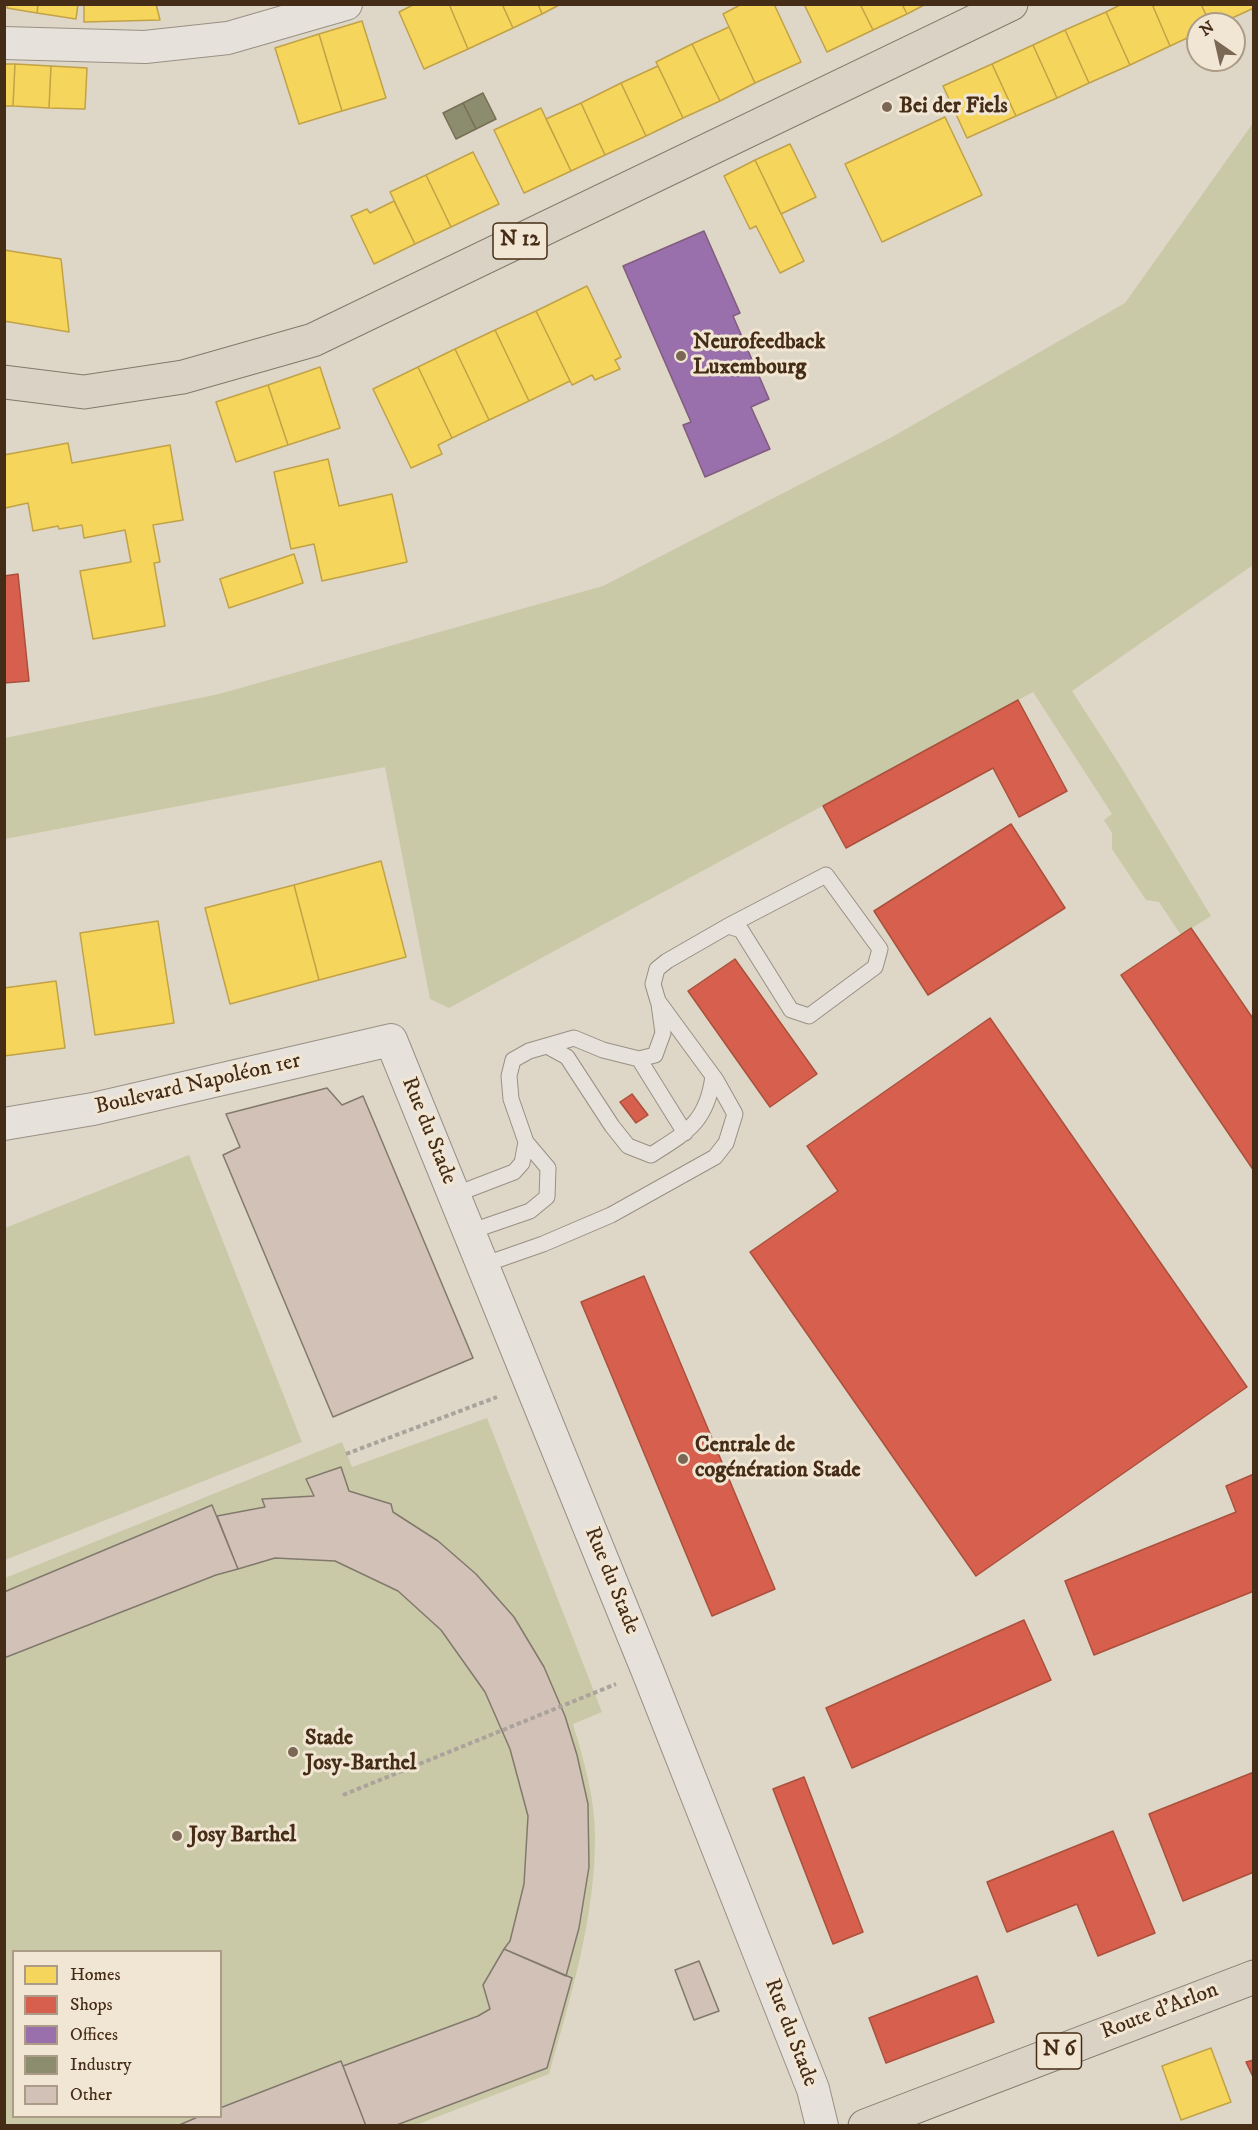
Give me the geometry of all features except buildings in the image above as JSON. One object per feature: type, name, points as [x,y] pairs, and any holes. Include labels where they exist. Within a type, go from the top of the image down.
[{"type":"main road","name":"N 12","points":[[4,382],[84,392],[183,377],[313,340],[1011,4]]},
{"type":"main road","name":"Route d'Arlon","points":[[865,2126],[1254,1977]]},
{"type":"street","points":[[4,43],[145,47],[216,40],[346,4]]},
{"type":"street","name":"Boulevard Napoléon 1er","points":[[4,1124],[93,1109],[391,1040]]},
{"type":"street","name":"Rue du Stade","points":[[391,1040],[648,1672],[813,2089],[822,2126]]},
{"type":"lane","points":[[469,1232],[530,1211],[548,1197],[548,1168],[526,1142],[511,1099],[509,1076],[513,1060],[529,1051],[574,1038],[603,1050],[639,1059],[655,1054],[663,1033],[653,984],[657,969],[729,926],[826,875],[880,949],[875,967],[809,1016],[791,1010],[741,930],[729,926]]},
{"type":"lane","points":[[483,1265],[543,1244],[611,1215],[715,1156],[726,1143],[735,1114],[713,1076],[658,1001]]},
{"type":"lane","points":[[547,1046],[567,1058],[628,1146],[651,1155],[685,1133],[697,1121],[711,1094],[713,1076]]},
{"type":"lane","points":[[639,1059],[685,1133]]},
{"type":"lane","points":[[454,1195],[514,1172],[522,1163],[526,1142]]},
{"type":"path","points":[[346,1454],[531,1384]]},
{"type":"path","points":[[343,1795],[648,1672]]},
{"type":"green space","points":[[1253,123],[1253,565],[1072,691],[1211,916],[1181,935],[1159,902],[1146,900],[1112,849],[1112,833],[1104,820],[1112,814],[1033,692],[449,1008],[430,999],[385,767],[5,839],[5,738],[219,694],[603,586],[892,437],[1125,303]]},
{"type":"green space","points":[[189,1155],[302,1442],[5,1560],[5,1228]]},
{"type":"green space","name":"Stade Josy-Barthel","points":[[487,1418],[602,1712],[573,1724],[591,1794],[595,1822],[594,1867],[580,1957],[549,2074],[416,2125],[5,2126],[5,1578],[342,1442],[352,1467]]},
{"type":"place","name":"Bei der Fiels","points":[[887,107]]},
{"type":"place","name":"Neurofeedback Luxembourg","points":[[681,356]]},
{"type":"place","name":"Centrale de cogénération Stade","points":[[683,1459]]},
{"type":"place","name":"Stade Josy-Barthel","points":[[293,1752]]},
{"type":"place","name":"Josy Barthel","points":[[177,1836]]}]
